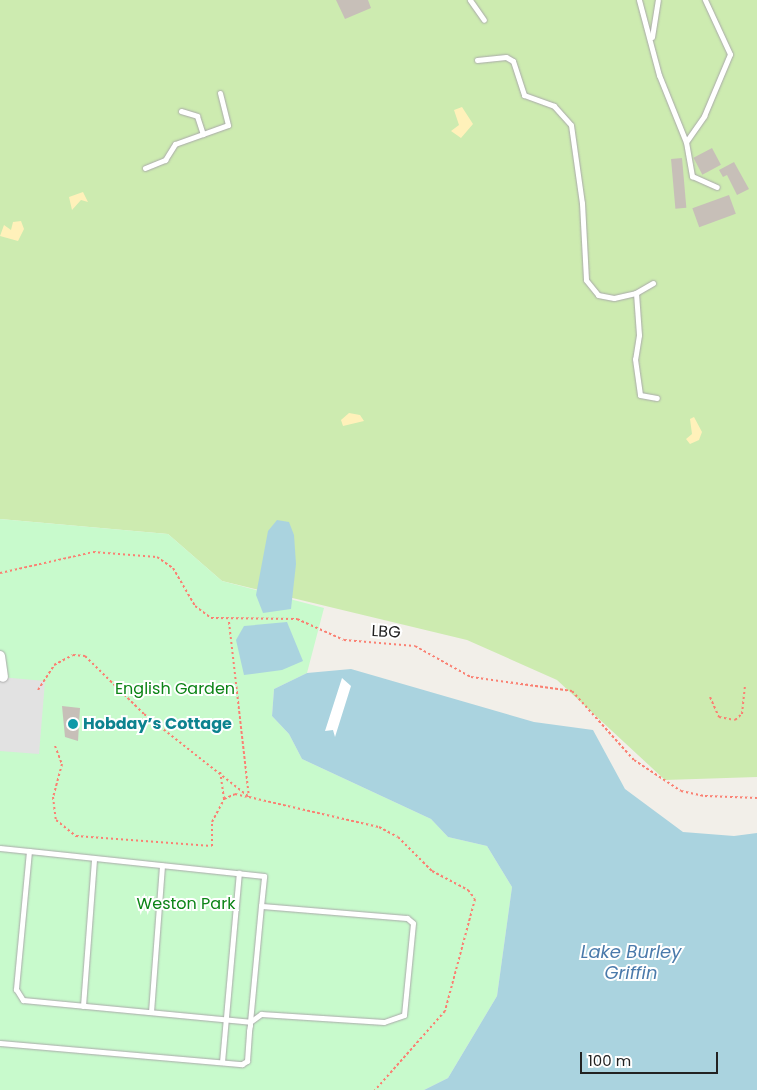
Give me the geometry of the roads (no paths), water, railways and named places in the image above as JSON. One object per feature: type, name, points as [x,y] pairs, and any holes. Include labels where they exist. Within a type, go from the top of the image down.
[{"type":"street","points":[[0,656],[3,677]]},
{"type":"lane","points":[[470,0],[484,20]]},
{"type":"lane","points":[[639,0],[652,37],[659,75],[686,142],[692,176],[717,187]]},
{"type":"lane","points":[[652,37],[658,0]]},
{"type":"lane","points":[[686,142],[704,116],[730,54],[705,0]]},
{"type":"lane","points":[[477,60],[506,57],[513,61],[524,95],[554,106],[571,125],[582,203],[586,280],[598,295],[614,298],[636,293],[653,283]]},
{"type":"lane","points":[[145,168],[165,160],[175,144],[228,125],[220,93]]},
{"type":"lane","points":[[181,111],[197,116],[203,134]]},
{"type":"lane","points":[[636,293],[637,385],[640,395],[656,398]]},
{"type":"lane","points":[[0,848],[264,876],[247,1060],[222,1062],[0,1043]]},
{"type":"lane","points":[[29,852],[18,996],[23,1000],[250,1022],[262,1014],[396,1022],[404,1015],[413,923],[407,918],[261,906]]},
{"type":"lane","points":[[83,1006],[94,858]]},
{"type":"lane","points":[[151,1012],[162,865]]},
{"type":"lane","points":[[222,1062],[239,873]]},
{"type":"water","points":[[277,520],[289,522],[294,535],[296,564],[291,609],[263,613],[256,595],[268,531]]},
{"type":"water","points":[[287,622],[303,661],[282,670],[244,675],[236,640],[244,626]]},
{"type":"water","name":"Lake Burley Griffin","points":[[351,669],[534,722],[593,730],[625,789],[683,832],[734,836],[757,833],[757,1090],[424,1090],[448,1078],[497,996],[512,887],[487,846],[448,837],[431,819],[302,759],[289,734],[272,716],[274,689],[307,673]]},
{"type":"place","name":"Hobday’s Cottage","points":[[73,724]]},
{"type":"park label","name":"English Garden","points":[[175,689]]},
{"type":"park label","name":"Weston Park","points":[[186,904]]}]
